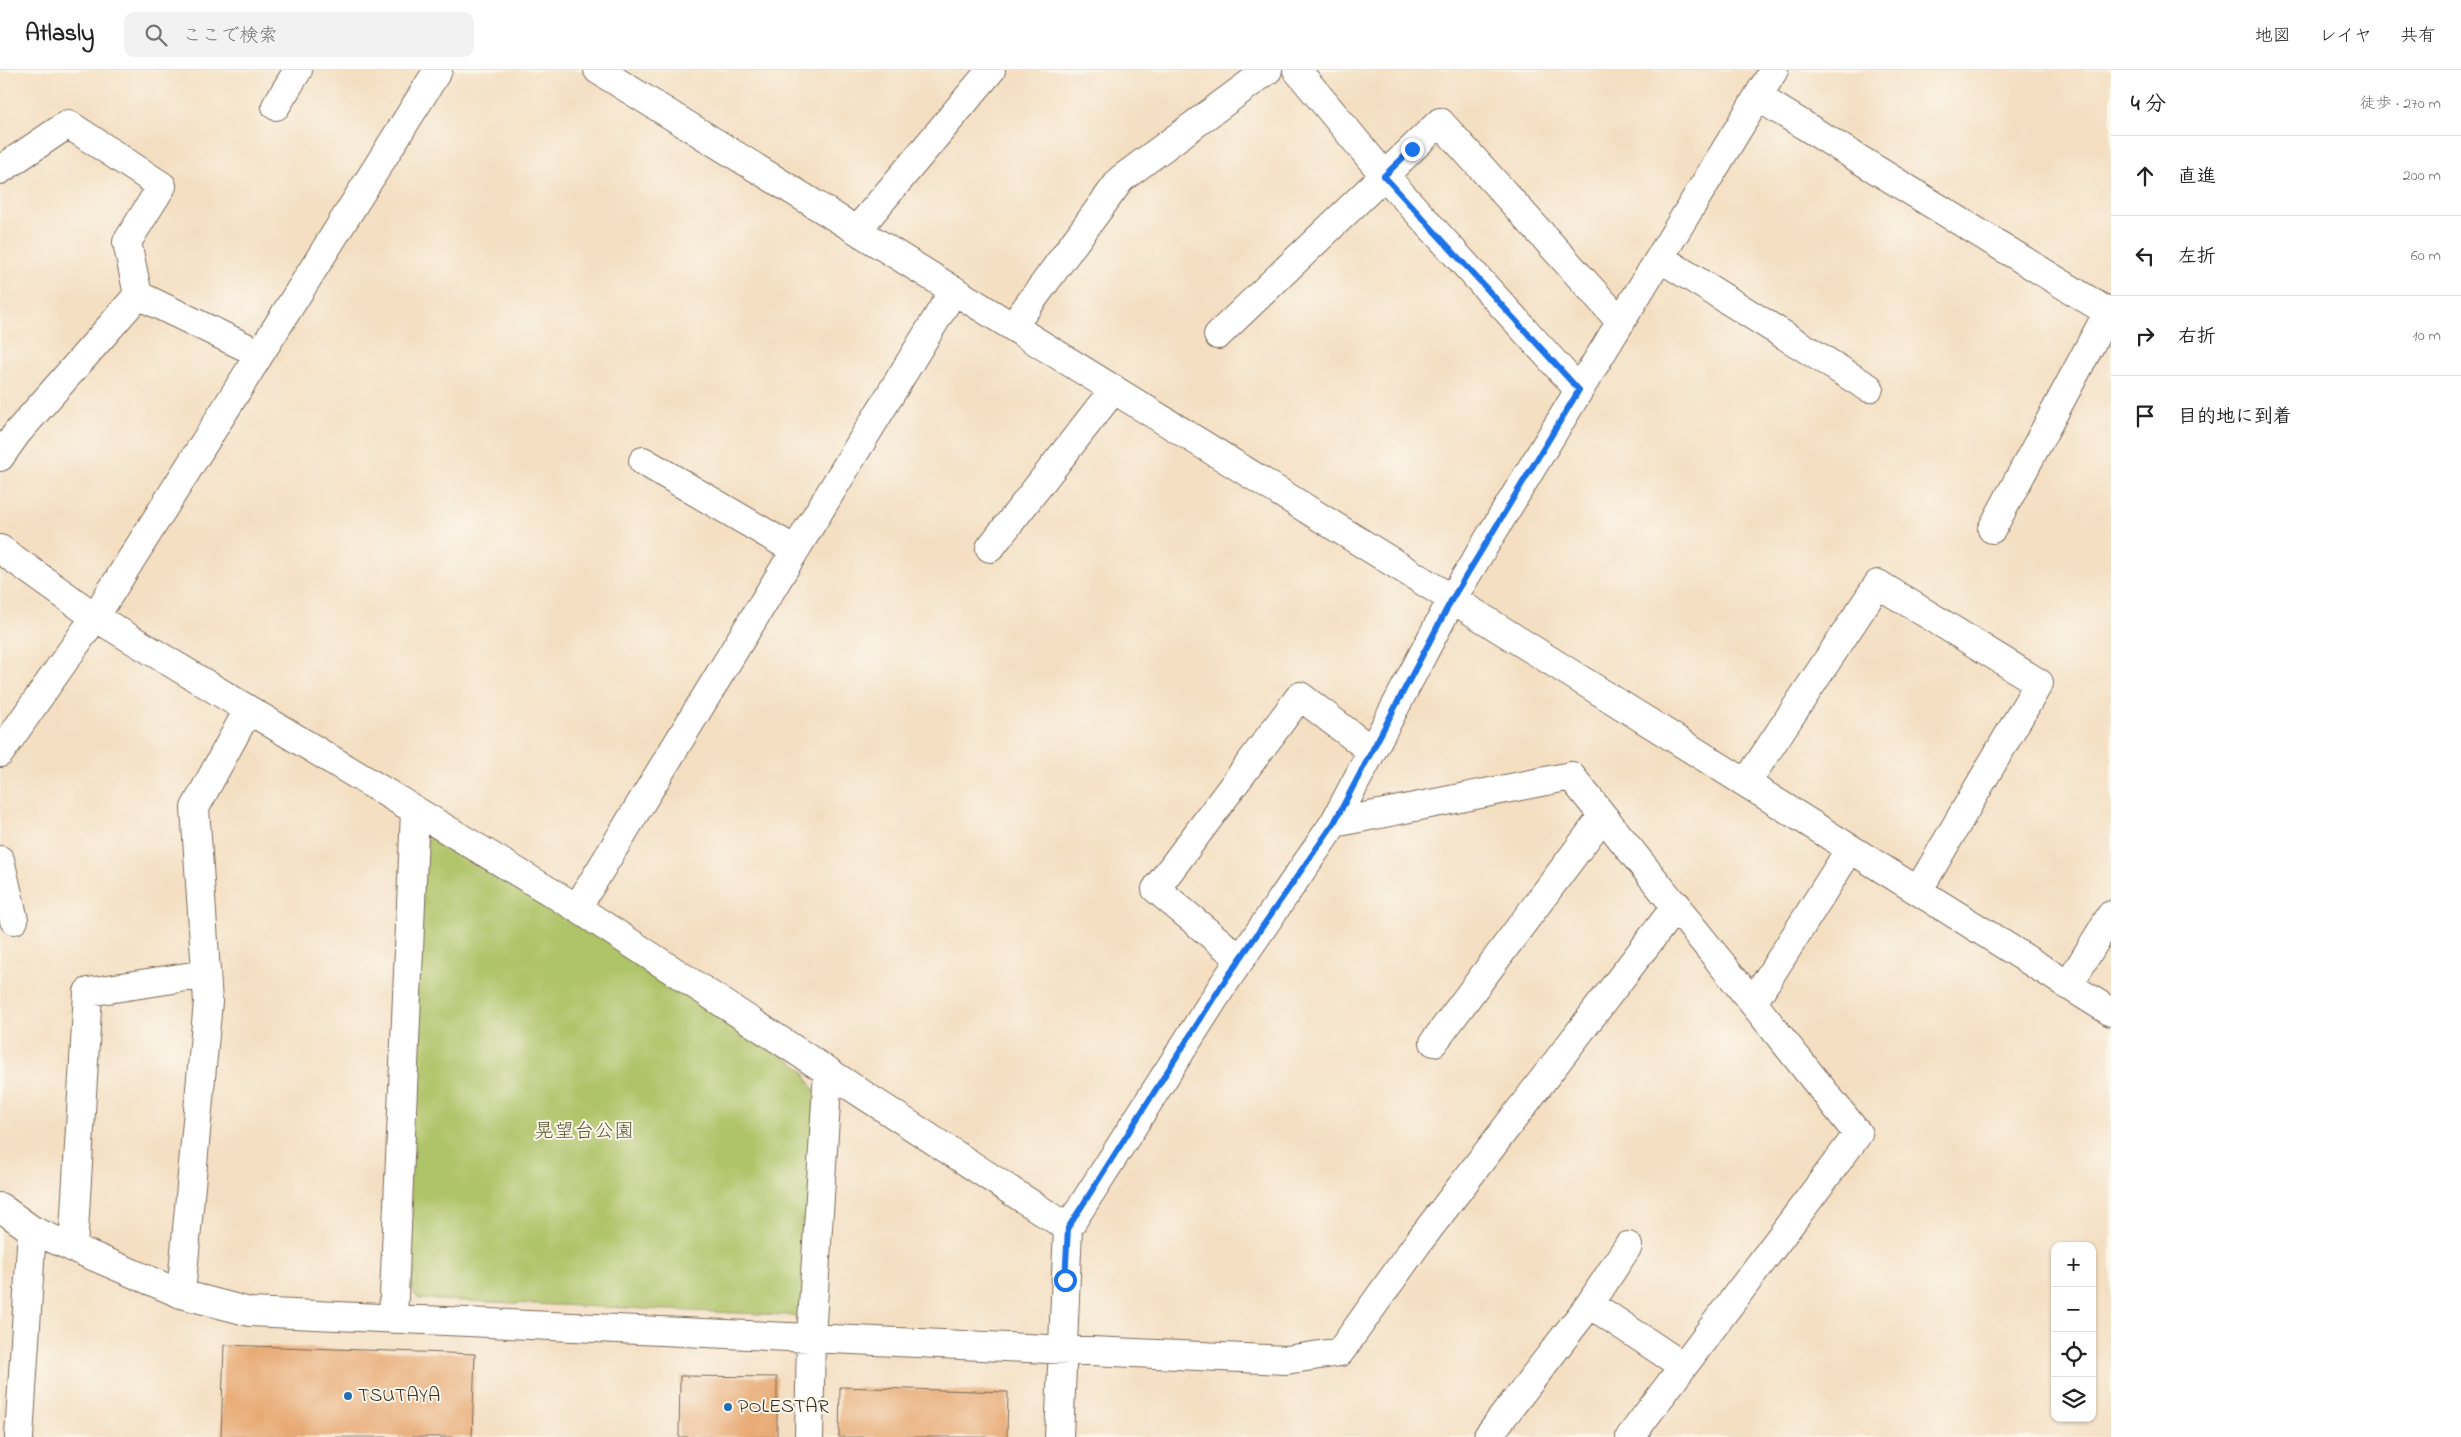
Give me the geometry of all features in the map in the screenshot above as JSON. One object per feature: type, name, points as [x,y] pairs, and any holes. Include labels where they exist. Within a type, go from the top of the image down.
[{"type":"street","points":[[276,106],[298,70]]},
{"type":"street","points":[[0,753],[95,617],[438,70]]},
{"type":"street","points":[[598,70],[1452,599],[2111,1012]]},
{"type":"street","points":[[856,230],[991,70]]},
{"type":"street","points":[[1012,326],[1121,179],[1268,70]]},
{"type":"street","points":[[1297,70],[1384,176],[1579,390]]},
{"type":"street","points":[[1059,1437],[1068,1228],[1240,959],[1334,823],[1452,599],[1774,70]]},
{"type":"street","points":[[1758,97],[2109,313],[1992,529]]},
{"type":"street","points":[[1218,335],[1440,122],[1621,322]]},
{"type":"street","points":[[0,170],[68,124],[162,186],[127,242],[138,295]]},
{"type":"street","points":[[1660,258],[1869,388]]},
{"type":"street","points":[[577,908],[954,290]]},
{"type":"street","points":[[138,295],[260,354]]},
{"type":"street","points":[[0,457],[17,433],[138,295]]},
{"type":"street","points":[[990,548],[1114,389]]},
{"type":"street","points":[[643,461],[795,550]]},
{"type":"street","points":[[0,549],[95,617],[577,908],[1068,1228]]},
{"type":"street","points":[[1746,783],[1878,584],[2039,683],[1918,891]]},
{"type":"street","points":[[1240,959],[1156,889],[1300,696],[1372,751]]},
{"type":"street","points":[[181,1294],[208,1002],[194,808],[248,710]]},
{"type":"street","points":[[1334,823],[1571,776],[1677,905],[1858,1134],[1630,1437]]},
{"type":"street","points":[[392,1319],[415,811]]},
{"type":"street","points":[[1434,1042],[1603,816]]},
{"type":"street","points":[[1754,1002],[1850,849]]},
{"type":"street","points":[[0,860],[14,920]]},
{"type":"street","points":[[0,1207],[32,1230],[181,1294],[250,1312],[1286,1360],[1340,1352],[1417,1244],[1677,905]]},
{"type":"street","points":[[2068,986],[2111,915]]},
{"type":"street","points":[[73,1248],[88,992],[206,974]]},
{"type":"street","points":[[809,1437],[811,1337],[828,1071]]},
{"type":"street","points":[[19,1437],[32,1230]]},
{"type":"street","points":[[1488,1436],[1590,1304],[1628,1246]]},
{"type":"street","points":[[1590,1304],[1683,1366]]},
{"type":"green space","name":"晃望台公園","points":[[433,834],[619,946],[802,1069],[816,1093],[804,1316],[419,1299],[404,1282],[422,846]]},
{"type":"building","name":"TSUTAYA","points":[[224,1345],[475,1354],[472,1437],[221,1437]]},
{"type":"building","name":"POLESTAR","points":[[680,1376],[777,1377],[777,1437],[679,1437]]},
{"type":"building","points":[[840,1387],[1008,1392],[1007,1437],[839,1437]]},
{"type":"place","name":"TSUTAYA","points":[[348,1396]]},
{"type":"place","name":"POLESTAR","points":[[728,1407]]},
{"type":"route","points":[[1065,1280],[1068,1228],[1222,985],[1334,823],[1452,599],[1579,390],[1384,176],[1412,149]]}]
